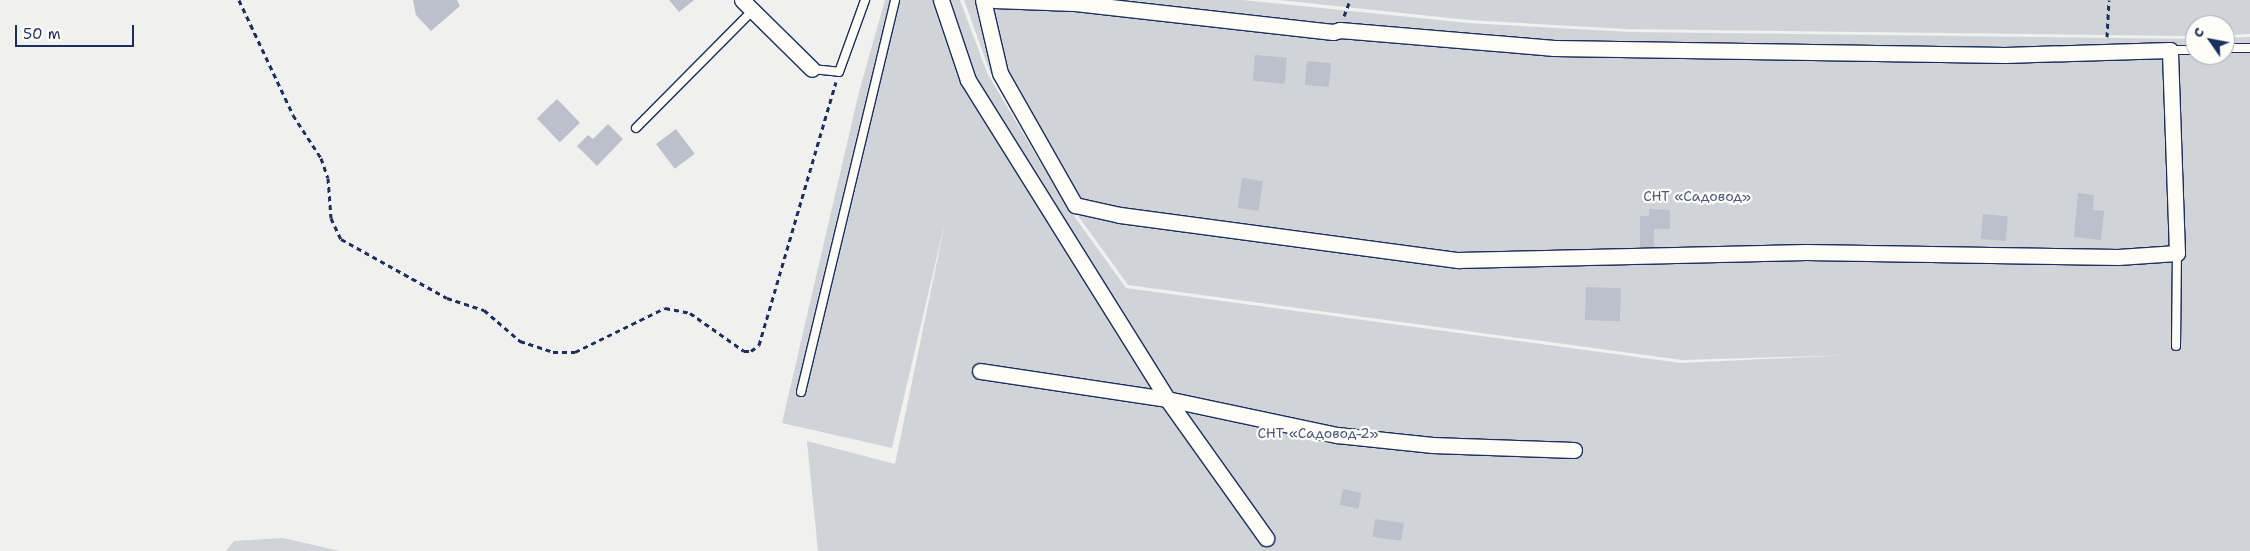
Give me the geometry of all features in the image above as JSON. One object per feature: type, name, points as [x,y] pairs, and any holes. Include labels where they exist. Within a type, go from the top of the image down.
[{"type":"street","points":[[941,0],[968,80],[1167,399],[1266,538]]},
{"type":"street","points":[[983,0],[1000,73],[1074,205],[1120,215],[1458,260],[1806,252],[2118,258],[2177,253],[2170,50],[2006,55],[1546,48],[1340,30],[1323,32],[1073,3],[994,0]]},
{"type":"street","points":[[747,6],[812,69]]},
{"type":"street","points":[[980,371],[1167,399],[1337,435],[1432,445],[1574,450]]},
{"type":"lane","points":[[812,69],[839,72],[864,0]]},
{"type":"lane","points":[[801,392],[895,0]]},
{"type":"lane","points":[[636,128],[747,6]]},
{"type":"lane","points":[[2235,48],[2250,48]]},
{"type":"lane","points":[[2170,50],[2185,50]]},
{"type":"lane","points":[[2176,346],[2177,253]]},
{"type":"path","points":[[239,0],[293,115],[321,158],[328,178],[331,218],[341,239],[447,298],[484,310],[520,341],[553,352],[575,352],[665,308],[690,313],[744,351],[752,351],[759,345],[839,72]]},
{"type":"path","points":[[2107,52],[2109,0]]},
{"type":"green space","points":[[885,0],[960,0],[987,73],[1064,202],[1126,288],[1681,363],[1850,355],[1682,360],[1128,285],[1066,199],[990,72],[964,0],[1242,0],[1468,23],[1629,32],[2185,39],[2185,65],[2235,65],[2235,38],[2250,37],[2250,551],[818,551],[807,441],[895,464],[946,218],[892,448],[782,423],[859,92]]},
{"type":"green space","points":[[1279,0],[2250,0],[2250,34],[2235,35],[2235,15],[2185,15],[2185,36],[1627,29],[1469,20]]},
{"type":"green space","points":[[283,538],[340,551],[226,551],[234,541]]},
{"type":"building","points":[[413,0],[457,0],[460,6],[431,31],[416,15]]},
{"type":"building","points":[[669,0],[694,0],[679,12]]},
{"type":"building","points":[[1255,55],[1287,58],[1285,84],[1253,81]]},
{"type":"building","points":[[1307,61],[1331,63],[1329,87],[1305,85]]},
{"type":"building","points":[[557,99],[580,123],[560,142],[537,118]]},
{"type":"building","points":[[608,124],[623,139],[597,166],[577,146],[588,135],[593,139]]},
{"type":"building","points":[[676,129],[695,154],[675,169],[656,144]]},
{"type":"building","points":[[1242,178],[1263,181],[1259,211],[1238,208]]},
{"type":"building","points":[[2078,193],[2094,195],[2093,210],[2104,211],[2101,240],[2074,237]]},
{"type":"building","points":[[1649,209],[1670,210],[1670,229],[1654,229],[1654,248],[1640,248],[1640,216],[1649,216]]},
{"type":"building","points":[[1983,214],[2008,216],[2006,241],[1981,239]]},
{"type":"building","points":[[1586,287],[1621,288],[1620,321],[1585,320]]},
{"type":"building","points":[[1343,489],[1362,493],[1358,509],[1340,505]]},
{"type":"building","points":[[1375,519],[1404,523],[1401,541],[1372,537]]},
{"type":"park label","name":"СНТ «Садовод»","points":[[1697,196]]},
{"type":"park label","name":"СНТ «Садовод-2»","points":[[1318,433]]}]
